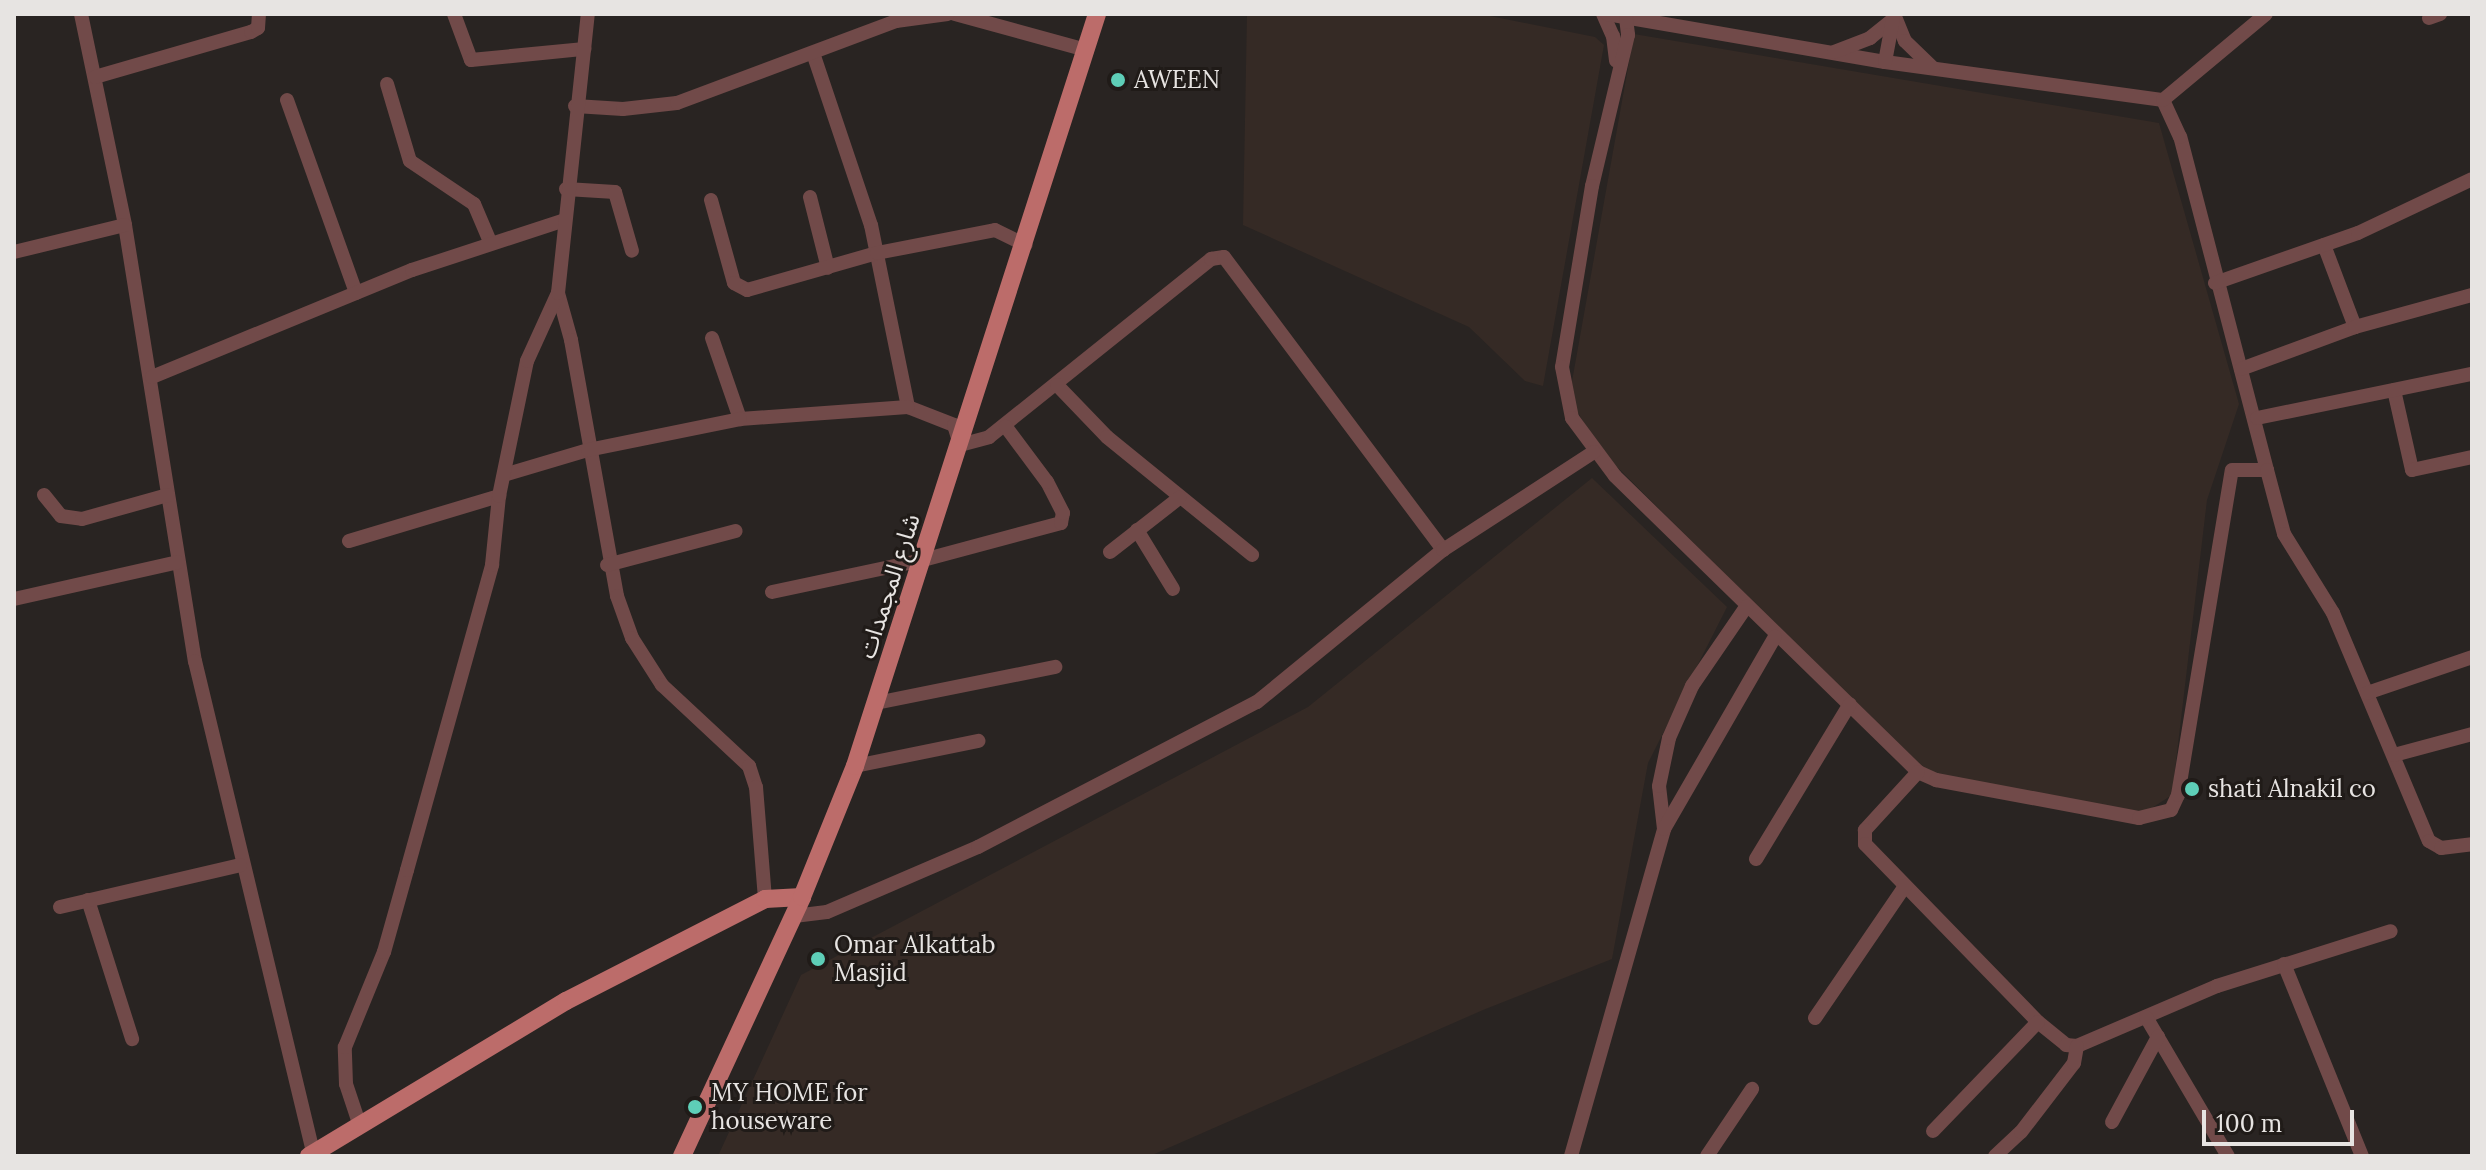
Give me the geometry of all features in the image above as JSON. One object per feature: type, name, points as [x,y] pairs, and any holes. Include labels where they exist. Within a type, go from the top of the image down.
[{"type":"main road","name":"شارع المجمدات","points":[[682,1156],[794,916],[855,766],[1026,245],[1097,14]]},
{"type":"main road","points":[[312,1155],[359,1123],[566,1001],[765,899],[802,897]]},
{"type":"street","points":[[81,14],[125,225],[152,377],[178,562],[240,865],[312,1155]]},
{"type":"street","points":[[95,77],[251,32],[258,28],[259,14]]},
{"type":"street","points":[[454,14],[471,60],[584,49]]},
{"type":"street","points":[[588,14],[562,221],[558,293],[571,340],[607,565],[647,663],[662,685],[749,766],[756,787],[765,899]]},
{"type":"street","points":[[874,14],[876,29]]},
{"type":"street","points":[[575,106],[623,109],[677,103],[876,29],[922,15],[948,14]]},
{"type":"street","points":[[955,14],[1087,50]]},
{"type":"street","points":[[1605,14],[1885,62],[2163,100],[2266,14]]},
{"type":"street","points":[[1605,14],[1613,36],[1616,65]]},
{"type":"street","points":[[1832,53],[1870,38],[1893,16]]},
{"type":"street","points":[[1893,16],[1905,41],[1933,68]]},
{"type":"street","points":[[1885,62],[1893,16]]},
{"type":"street","points":[[1626,18],[1628,35],[1616,65],[1562,367],[1572,418],[1594,452],[1775,637],[1850,704],[1918,772],[1936,780],[2139,818],[2171,810],[2232,470],[2267,470]]},
{"type":"street","points":[[813,53],[877,253],[908,407]]},
{"type":"street","points":[[387,84],[410,161],[474,204],[491,244]]},
{"type":"street","points":[[287,100],[356,293]]},
{"type":"street","points":[[2163,100],[2180,137],[2215,283],[2257,418],[2284,534],[2333,613],[2433,846],[2472,844]]},
{"type":"street","points":[[2215,283],[2324,245],[2472,179]]},
{"type":"street","points":[[566,189],[615,192],[632,251]]},
{"type":"street","points":[[810,197],[828,268]]},
{"type":"street","points":[[711,200],[739,287],[747,290],[877,253],[995,230],[1026,245]]},
{"type":"street","points":[[152,377],[356,293],[562,221]]},
{"type":"street","points":[[14,252],[125,225]]},
{"type":"street","points":[[2324,245],[2355,327]]},
{"type":"street","points":[[504,475],[588,450],[740,419],[908,407],[954,425],[960,445],[1006,427],[1211,259],[1224,257],[1443,550]]},
{"type":"street","points":[[359,1123],[346,1084],[345,1047],[384,952],[404,884],[492,565],[499,496],[527,361],[558,293]]},
{"type":"street","points":[[2241,369],[2355,327],[2472,295]]},
{"type":"street","points":[[712,338],[740,419]]},
{"type":"street","points":[[2257,418],[2472,374]]},
{"type":"street","points":[[1057,385],[1107,437],[1252,555]]},
{"type":"street","points":[[2394,390],[2412,470],[2472,457]]},
{"type":"street","points":[[772,592],[923,560],[1061,523],[1063,513],[1047,482],[1006,427]]},
{"type":"street","points":[[794,916],[827,912],[978,847],[1257,702],[1443,550],[1594,452]]},
{"type":"street","points":[[44,495],[61,516],[82,519],[168,495]]},
{"type":"street","points":[[349,541],[499,496]]},
{"type":"street","points":[[1110,552],[1179,498]]},
{"type":"street","points":[[1137,530],[1173,589]]},
{"type":"street","points":[[607,565],[736,531]]},
{"type":"street","points":[[14,599],[178,562]]},
{"type":"street","points":[[1664,829],[1659,786],[1669,738],[1692,686],[1746,607]]},
{"type":"street","points":[[1571,1156],[1664,829],[1775,637]]},
{"type":"street","points":[[2367,693],[2472,657]]},
{"type":"street","points":[[876,703],[1055,667]]},
{"type":"street","points":[[1756,859],[1850,704]]},
{"type":"street","points":[[2394,755],[2472,734]]},
{"type":"street","points":[[855,766],[978,741]]},
{"type":"street","points":[[1918,772],[1863,837],[1869,850],[2038,1022],[2066,1045],[2077,1046],[2284,964],[2391,931]]},
{"type":"street","points":[[60,907],[240,865]]},
{"type":"street","points":[[1815,1018],[1905,886]]},
{"type":"street","points":[[88,900],[132,1039]]},
{"type":"street","points":[[2284,964],[2362,1156]]},
{"type":"street","points":[[2146,1017],[2228,1156]]},
{"type":"street","points":[[1933,1131],[2038,1022]]},
{"type":"street","points":[[2112,1122],[2158,1037]]},
{"type":"street","points":[[1995,1156],[2021,1132],[2074,1063],[2077,1046]]},
{"type":"street","points":[[1707,1156],[1752,1089]]},
{"type":"shaded area","points":[[1247,14],[1480,14],[1595,37],[1604,45],[1543,386],[1525,381],[1469,327],[1243,225]]},
{"type":"shaded area","points":[[1634,34],[2159,123],[2239,404],[2207,500],[2172,795],[2144,813],[1929,777],[1601,451],[1569,398]]},
{"type":"shaded area","points":[[1592,478],[1727,607],[1648,763],[1612,959],[1483,1010],[1150,1156],[718,1156],[801,975],[1308,707]]},
{"type":"place","name":"AWEEN","points":[[1118,80]]},
{"type":"place","name":"shati Alnakil co","points":[[2192,789]]},
{"type":"place","name":"Omar Alkattab Masjid","points":[[818,959]]},
{"type":"place","name":"MY HOME for houseware","points":[[695,1107]]}]
